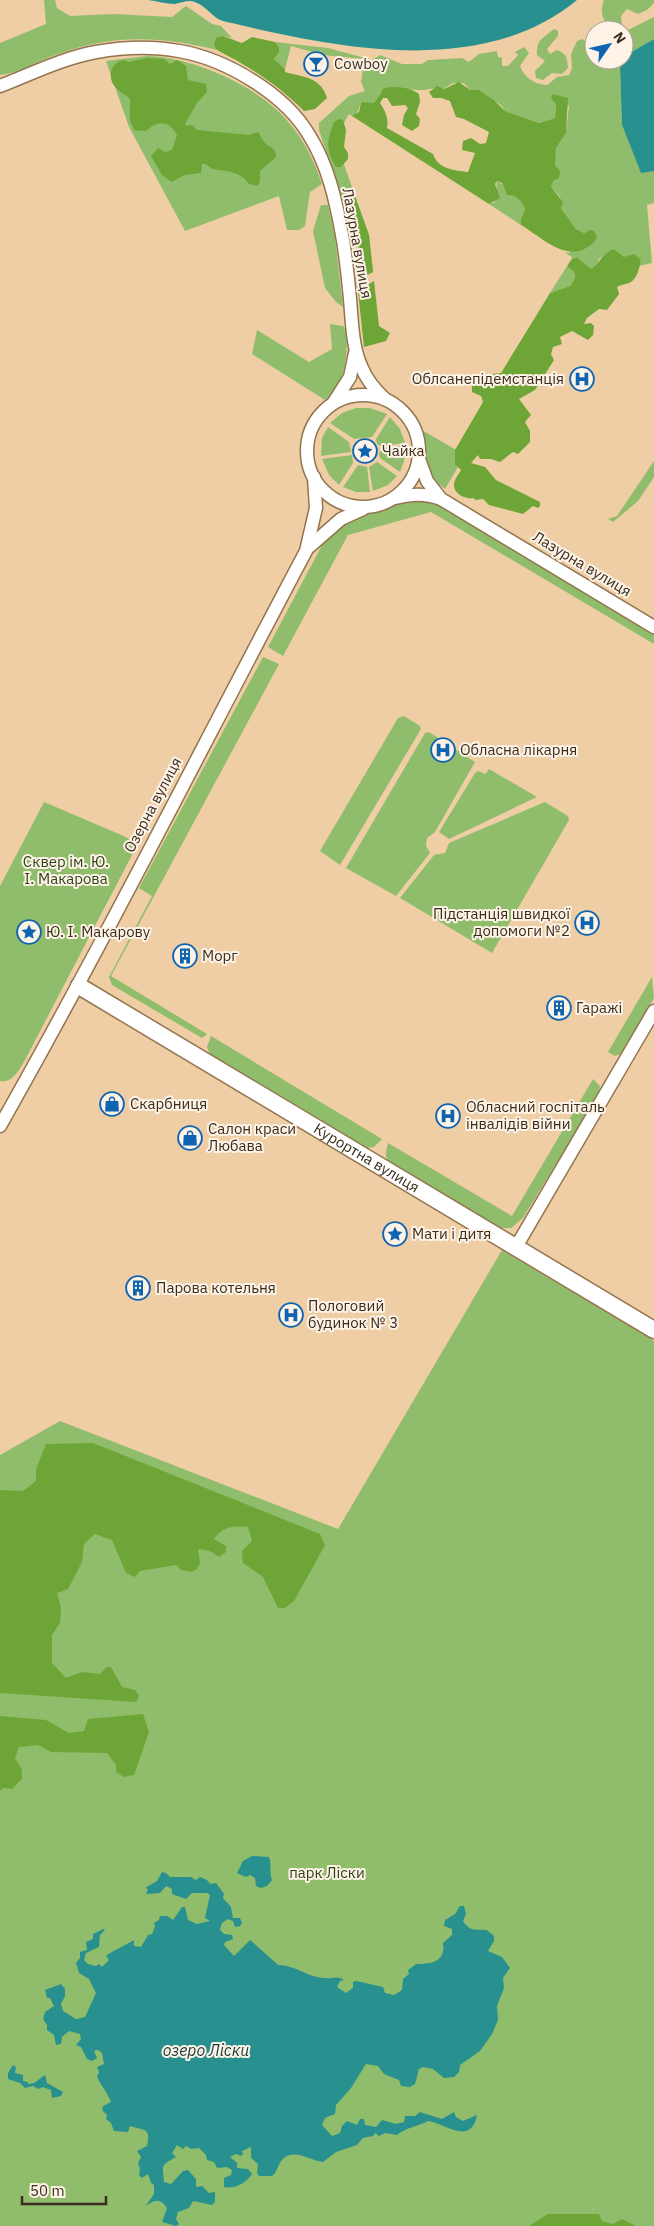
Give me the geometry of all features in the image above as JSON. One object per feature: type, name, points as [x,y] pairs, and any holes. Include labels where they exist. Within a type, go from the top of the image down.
[{"type":"main road","name":"Курортна вулиця","points":[[79,986],[654,1330]]},
{"type":"street","name":"Лазурна вулиця","points":[[0,86],[66,60],[95,52],[149,47],[181,51],[215,62],[258,84],[274,95],[288,108],[310,136],[330,181],[342,234],[355,345],[364,372],[386,399]]},
{"type":"street","name":"Лазурна вулиця","points":[[333,404],[350,377],[355,345]]},
{"type":"street","points":[[364,394],[386,399],[402,410],[411,420],[418,439],[419,459],[411,482],[394,498],[368,507],[341,502],[325,492],[314,477],[307,452],[310,434],[318,418],[333,404],[343,398],[364,394]]},
{"type":"street","name":"Лазурна вулиця","points":[[419,459],[427,481],[441,499]]},
{"type":"street","name":"Озерна вулиця","points":[[0,1126],[79,986],[150,845],[306,551],[316,508],[314,477]]},
{"type":"street","name":"Лазурна вулиця","points":[[394,498],[409,494],[441,499],[654,626]]},
{"type":"street","name":"Озерна вулиця","points":[[306,551],[340,519],[368,507]]},
{"type":"street","points":[[516,1247],[654,1011]]},
{"type":"green space","points":[[44,0],[55,0],[57,8],[70,16],[113,14],[172,17],[186,6],[212,24],[221,26],[232,38],[223,36],[214,46],[217,50],[196,45],[156,40],[118,40],[99,43],[58,54],[22,69],[0,75],[0,43],[46,24]]},
{"type":"green space","points":[[604,0],[654,0],[654,3],[647,10],[638,14],[627,9],[621,16],[622,20],[605,20]]},
{"type":"green space","points":[[654,17],[654,39],[634,51],[634,27]]},
{"type":"green space","points":[[554,29],[558,31],[558,36],[547,49],[550,54],[557,50],[563,53],[567,59],[568,68],[562,74],[552,73],[543,80],[536,78],[535,71],[545,61],[537,55],[539,43]]},
{"type":"green space","points":[[223,36],[242,43],[252,37],[275,42],[279,47],[279,53],[274,59],[285,69],[285,72],[316,82],[327,98],[315,109],[304,111],[284,92],[263,77],[217,50],[214,46],[216,38]]},
{"type":"green space","points":[[584,40],[584,70],[620,70],[622,125],[641,172],[654,171],[654,203],[647,205],[652,263],[639,266],[641,260],[624,257],[614,249],[599,259],[597,266],[591,269],[577,257],[571,260],[572,257],[564,252],[569,253],[590,230],[584,233],[576,229],[561,208],[560,197],[551,187],[556,148],[566,133],[569,106],[556,104],[555,118],[539,123],[505,111],[501,105],[479,90],[470,90],[464,83],[453,83],[443,89],[437,87],[427,90],[416,90],[395,87],[380,93],[374,104],[361,102],[357,114],[352,116],[349,114],[335,139],[369,235],[373,272],[361,278],[357,275],[358,247],[353,222],[344,205],[319,130],[319,123],[349,96],[365,91],[361,82],[364,59],[323,55],[291,46],[285,69],[274,59],[279,53],[279,47],[275,42],[328,48],[372,60],[380,55],[402,64],[422,64],[428,60],[462,58],[469,62],[479,54],[497,51],[498,57],[502,58],[502,66],[508,66],[518,55],[515,52],[524,47],[529,53],[520,66],[522,71],[531,80],[547,85],[557,77],[569,75],[572,68],[571,54],[577,41]]},
{"type":"green space","points":[[147,56],[181,61],[218,73],[235,81],[266,101],[287,120],[305,145],[322,184],[310,192],[305,226],[299,230],[287,230],[279,196],[185,231],[129,127],[106,61]]},
{"type":"green space","points":[[148,58],[164,59],[170,64],[177,60],[186,66],[188,80],[206,84],[207,92],[197,103],[185,124],[187,126],[192,125],[197,130],[249,135],[258,132],[266,144],[274,150],[276,157],[260,171],[260,182],[257,186],[249,184],[237,174],[212,169],[206,164],[202,164],[201,173],[184,175],[172,182],[162,175],[151,156],[158,148],[165,152],[172,150],[177,135],[170,126],[163,123],[150,127],[146,131],[134,130],[130,121],[130,99],[111,81],[113,67],[119,61],[124,60],[128,62]]},
{"type":"green space","points":[[459,82],[470,90],[479,90],[494,100],[505,111],[539,123],[555,118],[556,104],[551,98],[553,94],[568,98],[566,133],[556,148],[555,165],[560,171],[559,178],[553,181],[551,187],[563,202],[561,208],[576,229],[584,233],[590,230],[594,231],[597,237],[591,245],[578,251],[569,251],[552,246],[521,225],[525,209],[518,199],[507,195],[502,183],[497,181],[495,184],[500,198],[489,204],[352,116],[359,112],[361,102],[374,103],[384,88],[393,87],[411,90],[419,94],[420,102],[416,114],[420,119],[419,126],[412,131],[402,125],[408,108],[405,105],[392,106],[387,98],[383,98],[380,103],[387,118],[387,128],[433,154],[442,166],[468,172],[475,153],[462,150],[463,141],[471,138],[480,144],[486,143],[489,132],[456,117],[450,101],[433,98],[429,92],[437,86],[444,89]]},
{"type":"green space","points":[[339,119],[343,120],[346,130],[344,147],[348,153],[348,159],[341,167],[336,167],[330,155],[328,144],[334,122]]},
{"type":"green space","points":[[497,181],[502,184],[507,194],[516,197],[520,201],[525,209],[521,225],[489,204],[495,202]]},
{"type":"green space","points":[[352,188],[369,235],[373,272],[361,278],[357,275],[360,252],[358,236],[343,191]]},
{"type":"green space","points":[[321,205],[328,205],[335,237],[343,307],[336,302],[325,288],[313,231]]},
{"type":"green space","points":[[614,249],[624,257],[634,254],[641,260],[638,273],[629,283],[617,287],[619,294],[607,310],[599,309],[587,318],[584,324],[591,323],[594,326],[593,335],[588,340],[572,331],[560,337],[562,344],[553,347],[551,354],[554,360],[535,390],[519,399],[531,415],[525,422],[530,431],[530,442],[518,454],[513,452],[500,462],[491,459],[480,459],[478,455],[471,463],[485,467],[496,480],[540,502],[540,506],[538,508],[533,506],[523,514],[489,505],[483,499],[475,500],[474,498],[461,496],[454,488],[455,480],[461,470],[455,464],[455,450],[483,402],[481,396],[472,392],[472,386],[478,379],[484,376],[501,373],[550,293],[570,286],[575,278],[574,272],[567,266],[571,260],[577,257],[591,269]]},
{"type":"green space","points":[[567,266],[574,272],[575,278],[570,286],[550,293]]},
{"type":"green space","points":[[374,281],[379,326],[390,333],[386,341],[364,347],[358,291]]},
{"type":"green space","points":[[330,324],[343,326],[347,338],[347,346],[345,364],[339,385],[335,392],[325,400],[252,354],[257,330],[309,362],[332,349]]},
{"type":"green space","points":[[356,408],[370,408],[387,414],[372,437],[354,439],[330,423],[342,413]]},
{"type":"green space","points":[[390,417],[400,429],[405,443],[381,446],[377,444],[376,439]]},
{"type":"green space","points":[[328,427],[349,442],[351,452],[321,456],[322,438]]},
{"type":"green space","points":[[420,429],[465,455],[445,489],[436,482],[427,468]]},
{"type":"green space","points":[[406,445],[404,461],[400,472],[380,458],[379,453],[382,449]]},
{"type":"green space","points":[[352,455],[353,463],[339,485],[329,475],[322,459]]},
{"type":"green space","points":[[654,461],[654,477],[638,501],[613,522],[608,519],[617,516]]},
{"type":"green space","points":[[377,462],[397,476],[388,485],[373,491],[369,467]]},
{"type":"green space","points":[[358,465],[367,467],[370,492],[356,492],[343,487]]},
{"type":"green space","points":[[422,499],[437,504],[654,633],[654,644],[431,512],[348,535],[283,656],[268,647],[321,547],[336,528],[350,519],[370,511],[392,504]]},
{"type":"green space","points":[[263,657],[279,664],[111,976],[207,1034],[202,1038],[112,985],[109,977],[152,896],[139,888]]},
{"type":"green space","points":[[404,716],[420,726],[421,729],[340,865],[320,851],[398,718]]},
{"type":"green space","points":[[429,732],[475,762],[435,832],[427,838],[426,846],[430,853],[396,896],[346,868],[425,733]]},
{"type":"green space","points":[[489,769],[537,797],[449,839],[439,832],[475,773],[479,771],[485,774]]},
{"type":"green space","name":"Сквер ім. Ю. І. Макарова","points":[[44,802],[126,837],[132,842],[133,853],[18,1072],[9,1080],[0,1081],[0,886]]},
{"type":"green space","points":[[545,802],[568,816],[569,820],[492,953],[400,898],[434,855],[445,853],[449,843]]},
{"type":"green space","points":[[652,977],[654,998],[621,1054],[615,1056],[608,1052]]},
{"type":"green space","points":[[211,1036],[382,1139],[374,1147],[365,1148],[210,1055],[207,1047]]},
{"type":"green space","points":[[593,1079],[600,1086],[598,1095],[523,1218],[511,1228],[497,1228],[390,1164],[387,1159],[388,1143],[512,1216]]},
{"type":"green space","name":"парк Ліски","points":[[502,1250],[654,1341],[654,2226],[0,2226],[0,1455],[60,1421],[338,1529]]},
{"type":"green space","points":[[93,1443],[320,1534],[325,1545],[294,1601],[285,1608],[278,1608],[263,1577],[243,1563],[242,1551],[252,1541],[248,1527],[225,1529],[217,1535],[214,1539],[226,1546],[226,1552],[219,1557],[210,1551],[198,1549],[200,1563],[197,1569],[192,1572],[181,1570],[176,1565],[140,1571],[135,1577],[126,1573],[112,1540],[95,1534],[84,1544],[82,1562],[68,1589],[57,1593],[61,1608],[60,1623],[52,1635],[52,1663],[66,1678],[82,1672],[100,1674],[107,1667],[111,1667],[122,1687],[135,1690],[139,1696],[136,1702],[0,1693],[0,1490],[23,1491],[36,1481],[36,1469],[46,1444]]},
{"type":"green space","points":[[143,1714],[149,1732],[134,1775],[124,1777],[116,1772],[116,1765],[107,1753],[51,1752],[38,1745],[19,1747],[15,1758],[22,1770],[22,1779],[12,1789],[3,1788],[0,1791],[0,1716],[46,1720],[69,1733],[84,1731],[88,1719]]},
{"type":"green space","points":[[548,2214],[599,2214],[602,2221],[613,2224],[622,2219],[636,2226],[529,2226]]},
{"type":"water","points":[[148,0],[577,0],[540,24],[501,39],[458,48],[414,50],[369,48],[281,34],[220,20],[194,2],[188,1],[172,4]]},
{"type":"water","points":[[654,39],[654,171],[641,173],[622,125],[620,70],[634,70],[634,51]]},
{"type":"water","points":[[252,1856],[269,1857],[272,1880],[267,1886],[261,1888],[256,1886],[255,1878],[250,1875],[246,1877],[237,1873],[243,1861]]},
{"type":"water","name":"озеро Ліски","points":[[162,1872],[170,1877],[191,1877],[196,1880],[200,1877],[207,1880],[210,1884],[216,1883],[224,1894],[223,1898],[231,1907],[233,1918],[240,1918],[242,1923],[240,1926],[235,1927],[233,1921],[228,1919],[222,1923],[220,1930],[224,1934],[232,1935],[233,1939],[225,1942],[224,1945],[234,1956],[250,1940],[278,1965],[290,1967],[313,1976],[337,1977],[344,1980],[340,1981],[337,1987],[346,1993],[353,1988],[353,1982],[356,1981],[383,1987],[385,1993],[394,1995],[402,1990],[403,1979],[409,1974],[408,1970],[416,1964],[436,1961],[442,1955],[443,1943],[452,1935],[452,1929],[444,1926],[445,1920],[455,1914],[460,1906],[464,1906],[466,1914],[463,1921],[468,1927],[487,1930],[494,1936],[494,1941],[488,1951],[502,1957],[510,1968],[503,1978],[504,1988],[497,2006],[498,2020],[492,2034],[480,2051],[460,2065],[459,2072],[454,2077],[444,2078],[433,2069],[423,2067],[419,2069],[415,2084],[410,2087],[401,2086],[399,2080],[384,2074],[378,2066],[366,2064],[351,2088],[336,2105],[335,2114],[325,2118],[322,2125],[332,2136],[340,2133],[342,2126],[347,2121],[357,2125],[360,2119],[364,2119],[365,2125],[376,2127],[382,2120],[396,2124],[404,2122],[405,2116],[415,2116],[420,2112],[442,2119],[454,2112],[456,2117],[463,2121],[477,2115],[474,2125],[469,2130],[457,2131],[428,2121],[397,2135],[385,2133],[379,2136],[375,2133],[373,2136],[363,2138],[357,2145],[336,2152],[323,2162],[298,2155],[288,2156],[281,2161],[272,2176],[259,2176],[257,2173],[258,2164],[251,2158],[251,2147],[242,2151],[243,2154],[241,2156],[236,2154],[230,2157],[237,2163],[237,2168],[248,2169],[252,2174],[240,2185],[232,2187],[224,2187],[224,2178],[231,2175],[232,2170],[227,2167],[217,2168],[214,2162],[207,2160],[206,2155],[199,2148],[191,2149],[186,2146],[183,2149],[177,2145],[172,2153],[176,2157],[167,2162],[163,2167],[164,2182],[171,2184],[183,2171],[188,2170],[196,2179],[196,2187],[202,2186],[209,2193],[215,2192],[215,2202],[212,2205],[193,2201],[189,2208],[178,2212],[176,2219],[179,2224],[176,2226],[162,2222],[167,2208],[159,2201],[145,2207],[154,2194],[154,2185],[151,2183],[148,2174],[142,2178],[139,2175],[138,2163],[141,2157],[137,2151],[147,2146],[148,2136],[146,2131],[130,2126],[128,2132],[114,2131],[111,2123],[106,2119],[107,2115],[102,2110],[103,2106],[111,2102],[97,2077],[99,2072],[97,2067],[104,2064],[102,2053],[98,2050],[94,2051],[97,2058],[92,2061],[87,2059],[81,2047],[76,2045],[81,2039],[80,2034],[69,2031],[62,2037],[61,2044],[56,2045],[54,2035],[47,2030],[47,2025],[43,2019],[45,2012],[54,2006],[50,1998],[47,1998],[45,1990],[61,1984],[65,1989],[65,1996],[61,2004],[63,2011],[76,2019],[85,2017],[96,1993],[89,1979],[79,1973],[76,1963],[80,1958],[80,1952],[87,1950],[86,1942],[93,1939],[93,1934],[103,1929],[105,1930],[100,1935],[99,1947],[86,1953],[84,1960],[88,1964],[96,1966],[99,1964],[102,1967],[109,1960],[106,1956],[134,1940],[134,1946],[141,1947],[148,1935],[152,1934],[155,1927],[154,1923],[159,1920],[160,1916],[167,1916],[173,1920],[182,1907],[185,1907],[188,1920],[197,1924],[210,1921],[205,1918],[210,1895],[207,1893],[192,1893],[186,1899],[172,1894],[172,1889],[166,1886],[160,1893],[146,1894],[148,1889],[145,1888],[157,1881]]},
{"type":"water","points":[[13,2065],[16,2067],[15,2073],[23,2075],[23,2081],[28,2082],[28,2084],[34,2083],[45,2075],[47,2083],[63,2092],[61,2096],[52,2098],[51,2090],[43,2087],[38,2089],[33,2086],[25,2088],[20,2083],[8,2079],[8,2073]]},
{"type":"place","name":"Cowboy","points":[[316,64]]},
{"type":"place","name":"Облсанепідемстанція","points":[[582,379]]},
{"type":"place","name":"Чайка","points":[[365,451]]},
{"type":"place","name":"Обласна лікарня","points":[[443,750]]},
{"type":"place","name":"Підстанція швидкої допомоги №2","points":[[587,923]]},
{"type":"place","name":"Ю. І. Макарову","points":[[29,932]]},
{"type":"place","name":"Морг","points":[[185,956]]},
{"type":"place","name":"Гаражі","points":[[559,1008]]},
{"type":"place","name":"Скарбниця","points":[[112,1104]]},
{"type":"place","name":"Обласний госпіталь інвалідів війни","points":[[448,1116]]},
{"type":"place","name":"Салон краси Любава","points":[[190,1138]]},
{"type":"place","name":"Мати і дитя","points":[[395,1234]]},
{"type":"place","name":"Парова котельня","points":[[138,1288]]},
{"type":"place","name":"Пологовий будинок № 3","points":[[291,1315]]}]
